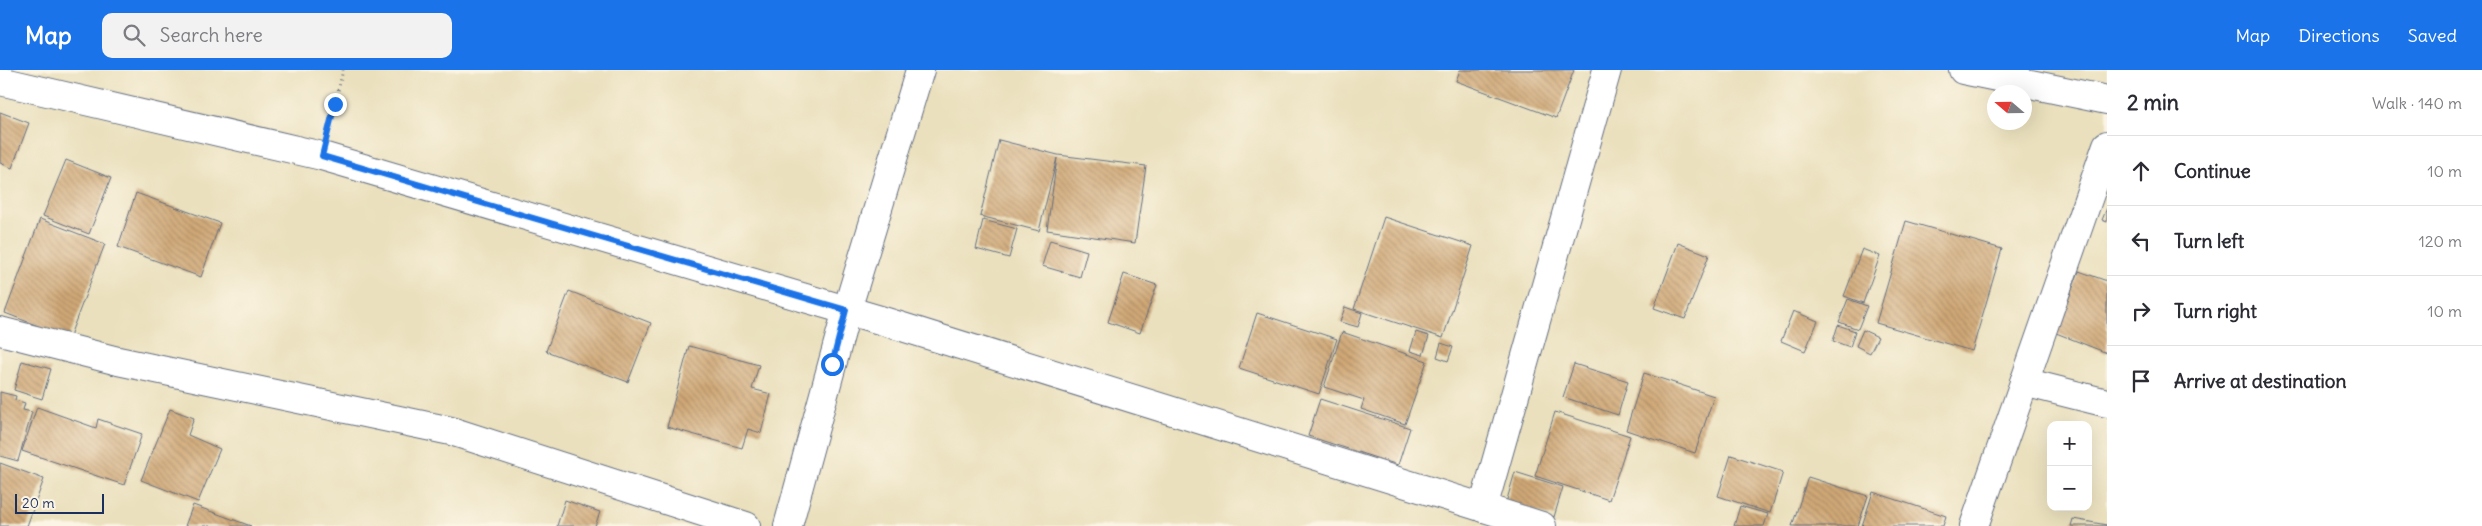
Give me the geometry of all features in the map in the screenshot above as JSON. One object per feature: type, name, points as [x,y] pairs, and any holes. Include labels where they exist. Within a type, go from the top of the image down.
[{"type":"street","points":[[788,526],[846,310],[920,70]]},
{"type":"street","points":[[1483,508],[1606,70]]},
{"type":"street","points":[[1963,70],[2107,100]]},
{"type":"street","points":[[0,80],[322,156],[846,310],[1542,526]]},
{"type":"street","points":[[1974,526],[2107,145]]},
{"type":"street","points":[[0,331],[118,362],[451,431],[746,526]]},
{"type":"street","points":[[2024,382],[2107,404]]},
{"type":"path","points":[[322,156],[343,70]]},
{"type":"building","points":[[1460,70],[1574,70],[1556,118],[1456,81]]},
{"type":"building","points":[[0,112],[29,123],[12,168],[0,163]]},
{"type":"building","points":[[999,140],[1058,155],[1146,166],[1135,243],[1047,230],[1057,158],[1039,231],[980,216]]},
{"type":"building","points":[[66,160],[111,178],[89,234],[43,216]]},
{"type":"building","points":[[136,193],[220,223],[201,277],[118,247]]},
{"type":"building","points":[[2107,208],[2107,222],[2102,220]]},
{"type":"building","points":[[1384,217],[1473,246],[1443,338],[1354,309]]},
{"type":"building","points":[[40,219],[105,244],[69,338],[5,313]]},
{"type":"building","points":[[983,220],[1017,229],[1009,258],[976,249]]},
{"type":"building","points":[[1906,221],[2002,249],[1972,351],[1876,323]]},
{"type":"building","points":[[1050,240],[1087,251],[1080,277],[1042,266]]},
{"type":"building","points":[[1678,243],[1709,255],[1685,319],[1654,308]]},
{"type":"building","points":[[1862,249],[1880,256],[1863,303],[1844,296]]},
{"type":"building","points":[[2079,271],[2107,281],[2107,353],[2056,333]]},
{"type":"building","points":[[1124,274],[1157,285],[1140,333],[1108,322]]},
{"type":"building","points":[[569,291],[651,323],[628,382],[546,351]]},
{"type":"building","points":[[1848,299],[1867,306],[1858,329],[1839,322]]},
{"type":"building","points":[[1345,307],[1362,313],[1358,327],[1340,322]]},
{"type":"building","points":[[1793,311],[1818,321],[1805,351],[1781,341]]},
{"type":"building","points":[[1257,313],[1337,339],[1319,394],[1239,368]]},
{"type":"building","points":[[1838,325],[1855,331],[1850,347],[1833,341]]},
{"type":"building","points":[[1863,330],[1878,337],[1870,353],[1856,346]]},
{"type":"building","points":[[1342,332],[1427,361],[1405,424],[1361,409],[1364,400],[1324,387]]},
{"type":"building","points":[[1416,332],[1429,336],[1423,355],[1410,351]]},
{"type":"building","points":[[1441,343],[1453,347],[1448,361],[1437,357]]},
{"type":"building","points":[[689,346],[759,365],[752,389],[771,394],[761,433],[748,429],[742,448],[667,427]]},
{"type":"building","points":[[22,361],[51,369],[42,399],[14,390]]},
{"type":"building","points":[[1574,364],[1628,381],[1618,415],[1563,397]]},
{"type":"building","points":[[1644,373],[1714,396],[1695,453],[1626,430]]},
{"type":"building","points":[[0,392],[16,396],[15,400],[25,403],[23,410],[32,412],[18,461],[0,456]]},
{"type":"building","points":[[1320,399],[1410,428],[1398,465],[1308,436]]},
{"type":"building","points":[[37,407],[96,428],[98,419],[142,434],[124,485],[22,451]]},
{"type":"building","points":[[170,409],[194,418],[188,435],[220,449],[198,502],[141,480]]},
{"type":"building","points":[[1555,412],[1630,436],[1609,500],[1535,476]]},
{"type":"building","points":[[1731,455],[1783,472],[1770,513],[1718,496]]},
{"type":"building","points":[[0,463],[44,479],[27,526],[0,526]]},
{"type":"building","points":[[1515,472],[1563,487],[1554,517],[1506,503]]},
{"type":"building","points":[[1808,477],[1868,496],[1858,526],[1792,526]]},
{"type":"building","points":[[1873,492],[1946,516],[1943,526],[1862,526]]},
{"type":"building","points":[[565,500],[600,512],[595,526],[557,526]]},
{"type":"building","points":[[193,505],[251,526],[185,526]]},
{"type":"building","points":[[1740,506],[1768,514],[1764,526],[1734,526]]},
{"type":"building","points":[[2073,519],[2107,525],[2107,526],[2071,526]]},
{"type":"route","points":[[335,104],[322,156],[846,310],[832,364]]}]
